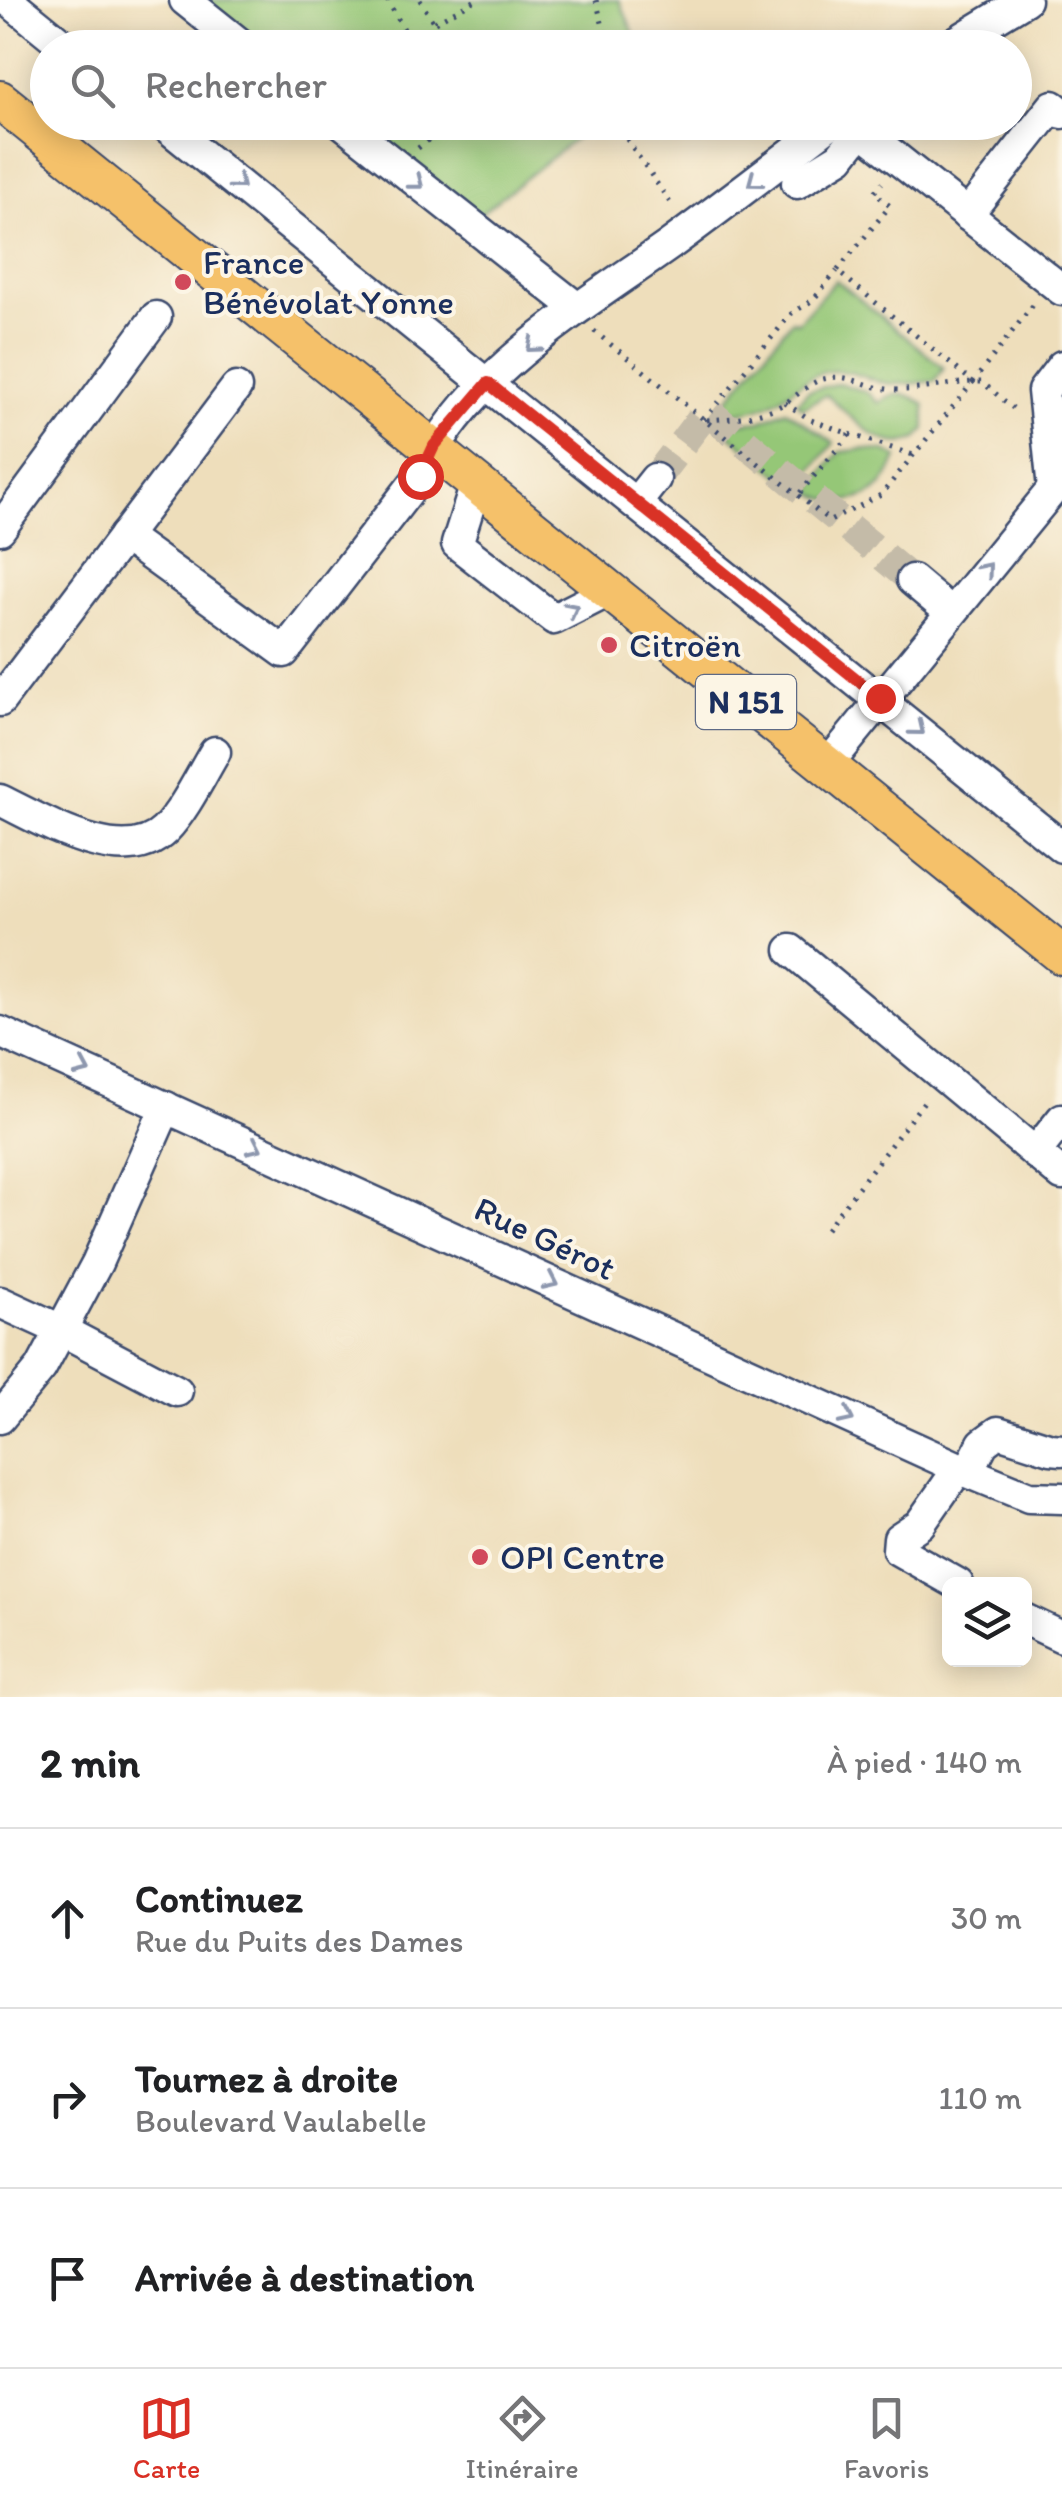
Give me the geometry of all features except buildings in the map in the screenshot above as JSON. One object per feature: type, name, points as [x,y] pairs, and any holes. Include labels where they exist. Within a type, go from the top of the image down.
[{"type":"main road","name":"N 151","points":[[0,100],[30,124]]},
{"type":"main road","name":"N 151","points":[[50,140],[1062,955]]},
{"type":"street","points":[[8,0],[46,30]]},
{"type":"street","points":[[184,0],[222,30]]},
{"type":"street","points":[[976,30],[1026,0]]},
{"type":"street","points":[[1032,138],[1059,106]]},
{"type":"street","points":[[184,140],[1062,847]]},
{"type":"street","points":[[363,140],[586,320]]},
{"type":"street","points":[[124,536],[284,652],[420,476],[434,446],[488,383],[586,320],[689,230],[808,140]]},
{"type":"street","points":[[797,183],[840,157],[854,140]]},
{"type":"street","points":[[871,140],[967,215],[1049,295]]},
{"type":"street","points":[[967,215],[1030,140]]},
{"type":"street","points":[[0,529],[156,316]]},
{"type":"street","points":[[826,768],[950,612],[1057,493],[1043,391],[1062,366]]},
{"type":"street","points":[[0,701],[236,388]]},
{"type":"street","points":[[636,504],[655,479]]},
{"type":"street","points":[[477,481],[456,544],[554,619],[610,590]]},
{"type":"street","points":[[912,580],[950,612]]},
{"type":"street","points":[[0,800],[84,838],[122,846],[151,841],[167,828],[215,752]]},
{"type":"street","points":[[791,950],[1062,1175]]},
{"type":"street","name":"Rue Gérot","points":[[0,1032],[964,1470],[1029,1497],[1062,1498]]},
{"type":"street","points":[[0,1418],[41,1368],[96,1263],[166,1107]]},
{"type":"street","points":[[1034,1152],[1062,1119]]},
{"type":"street","points":[[0,1302],[176,1391]]},
{"type":"street","points":[[946,1577],[898,1550],[900,1538],[920,1524],[983,1443],[998,1432],[1062,1450]]},
{"type":"street","points":[[1032,1623],[1062,1637]]},
{"type":"path","points":[[388,0],[405,30]]},
{"type":"path","points":[[420,0],[438,30]]},
{"type":"path","points":[[434,23],[476,0]]},
{"type":"path","points":[[596,0],[603,30]]},
{"type":"path","points":[[626,140],[689,230]]},
{"type":"path","points":[[704,420],[791,314],[812,300],[890,206],[874,192],[883,182]]},
{"type":"path","points":[[837,272],[973,382]]},
{"type":"path","points":[[586,320],[616,350],[830,521],[881,495],[1049,295]]},
{"type":"path","points":[[704,420],[752,417],[786,403],[810,384],[829,377],[849,378],[882,388],[923,391],[982,382]]},
{"type":"path","points":[[786,403],[811,420],[914,455]]},
{"type":"path","points":[[798,496],[850,434]]},
{"type":"path","points":[[826,1228],[943,1076]]},
{"type":"green space","points":[[197,0],[619,0],[632,30],[236,30]]},
{"type":"green space","points":[[376,140],[574,140],[475,218]]},
{"type":"green space","points":[[836,280],[944,368],[935,381],[894,384],[847,372],[826,372],[765,406],[717,413],[792,320],[798,322]]},
{"type":"green space","points":[[839,383],[867,392],[879,403],[896,394],[913,398],[925,405],[925,429],[917,439],[891,442],[868,431],[826,395],[802,408],[797,402],[808,391]]},
{"type":"green space","points":[[786,410],[834,443],[796,489],[725,431],[732,424],[760,421]]},
{"type":"green space","points":[[865,449],[898,457],[889,476],[874,492],[838,501],[812,492],[815,481],[840,452]]},
{"type":"tunnel","points":[[655,479],[707,411],[912,580]]},
{"type":"place","name":"France Bénévolat Yonne","points":[[183,282]]},
{"type":"place","name":"Citroën","points":[[609,645]]},
{"type":"place","name":"OPI Centre","points":[[480,1557]]},
{"type":"route","points":[[420,476],[434,446],[488,383],[880,698]]}]
